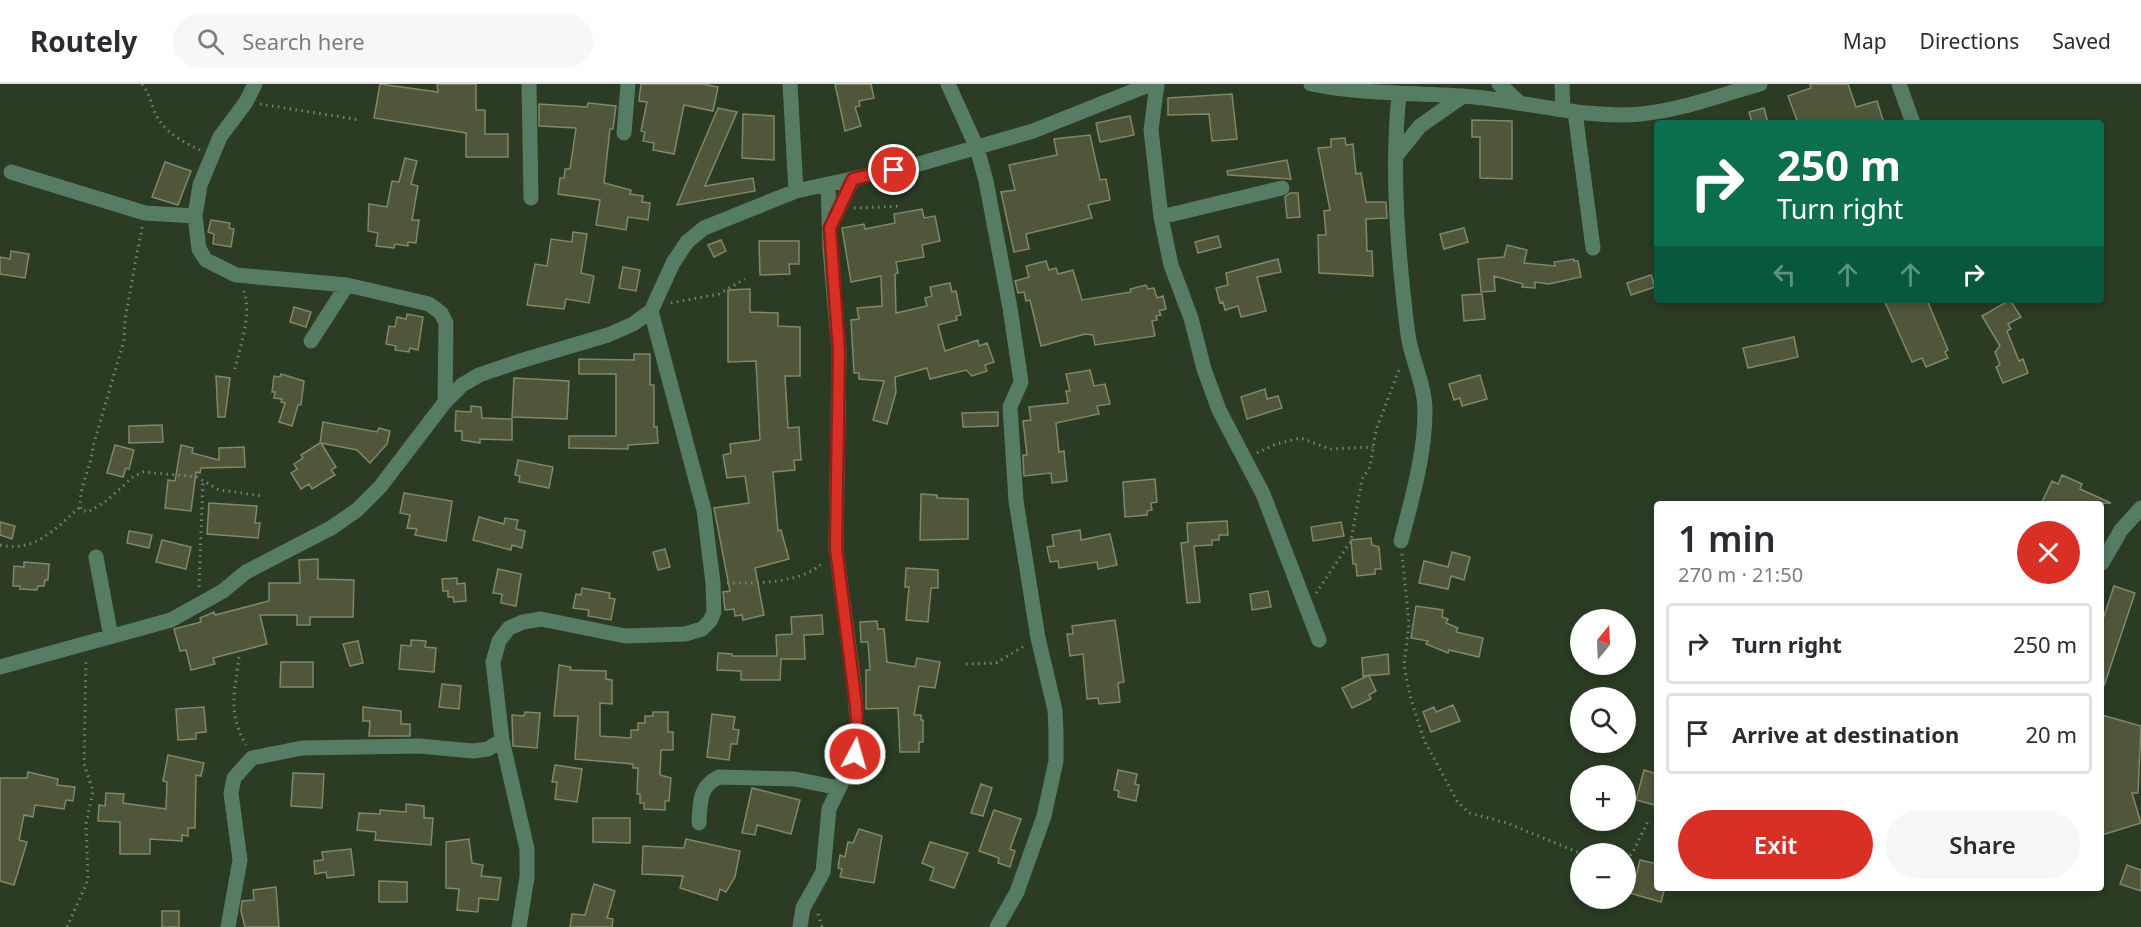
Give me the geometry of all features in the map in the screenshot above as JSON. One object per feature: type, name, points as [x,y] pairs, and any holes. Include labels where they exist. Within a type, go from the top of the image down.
[{"type":"street","points":[[255,84],[246,102],[220,137],[200,184],[195,216],[198,249],[206,260],[236,275],[347,285],[429,304],[441,313],[446,323],[445,402]]},
{"type":"street","points":[[529,84],[531,198]]},
{"type":"street","points":[[624,133],[628,84]]},
{"type":"street","points":[[790,84],[796,191]]},
{"type":"street","points":[[948,84],[976,148],[986,181],[1021,374],[1021,387],[1010,406],[1016,501],[1038,638],[1054,710],[1056,761],[1044,816],[1017,892],[997,927]]},
{"type":"street","points":[[0,668],[171,620],[223,591],[246,572],[331,528],[357,510],[380,488],[445,402],[462,385],[479,375],[608,335],[633,324],[652,307],[673,263],[687,242],[704,228],[796,191],[912,166],[1042,128],[1151,84]]},
{"type":"street","points":[[1157,84],[1151,130],[1161,217],[1171,265],[1191,318],[1204,369],[1230,433],[1246,458],[1310,612],[1319,640]]},
{"type":"street","points":[[1311,84],[1340,90],[1399,94],[1463,96],[1509,91],[1569,111],[1640,114],[1677,109],[1760,84]]},
{"type":"street","points":[[1562,84],[1569,111],[1593,248]]},
{"type":"street","points":[[1899,84],[1912,120]]},
{"type":"street","points":[[1399,94],[1396,156],[1409,338],[1423,389],[1425,410],[1421,460],[1401,541]]},
{"type":"street","points":[[1396,156],[1420,126],[1463,96]]},
{"type":"street","points":[[11,172],[145,213],[195,216]]},
{"type":"street","points":[[830,228],[853,179]]},
{"type":"street","points":[[800,927],[803,908],[823,872],[826,822],[838,788],[855,754],[858,739],[855,693],[836,548],[839,351],[828,185]]},
{"type":"street","points":[[1161,217],[1282,188]]},
{"type":"street","points":[[311,341],[347,285]]},
{"type":"street","points":[[519,927],[527,877],[526,849],[502,740],[493,662],[499,641],[509,628],[523,621],[542,619],[625,636],[685,634],[702,629],[710,621],[714,612],[713,583],[704,510],[652,307]]},
{"type":"street","points":[[2104,560],[2121,530],[2141,508]]},
{"type":"street","points":[[96,557],[111,637]]},
{"type":"street","points":[[228,927],[240,860],[231,793],[234,778],[252,758],[302,748],[419,746],[473,751],[488,748],[502,740]]},
{"type":"street","points":[[699,823],[703,788],[719,777],[795,779],[838,788]]},
{"type":"path","points":[[142,84],[150,94],[154,112],[170,132],[183,142],[211,155]]},
{"type":"path","points":[[246,102],[360,120]]},
{"type":"path","points":[[841,205],[863,209],[902,206]]},
{"type":"path","points":[[0,545],[21,547],[34,544],[80,507],[95,437],[124,341],[125,319],[145,213]]},
{"type":"path","points":[[235,369],[244,327],[247,298],[236,275]]},
{"type":"path","points":[[652,307],[719,294],[745,279]]},
{"type":"path","points":[[1310,612],[1324,578],[1351,541],[1362,479],[1371,467],[1376,430],[1397,381],[1409,338]]},
{"type":"path","points":[[1246,458],[1276,444],[1301,438],[1330,450],[1373,447]]},
{"type":"path","points":[[80,507],[83,512],[88,512],[105,502],[134,476],[143,472],[197,477],[219,490],[264,496]]},
{"type":"path","points":[[199,605],[203,480]]},
{"type":"path","points":[[1401,541],[1409,624],[1404,665],[1410,696],[1424,740],[1457,801],[1469,813],[1507,823],[1570,849]]},
{"type":"path","points":[[713,583],[800,578],[816,570],[836,548]]},
{"type":"path","points":[[966,664],[996,663],[1038,638]]},
{"type":"path","points":[[67,927],[88,880],[86,824],[93,791],[84,764],[84,694],[87,670],[83,646]]},
{"type":"path","points":[[239,657],[233,684],[236,722],[252,758]]},
{"type":"path","points":[[1636,846],[1648,821]]},
{"type":"building","points":[[380,84],[438,92],[437,84],[476,84],[476,110],[485,110],[485,134],[508,134],[508,157],[466,157],[466,133],[374,118]]},
{"type":"building","points":[[641,84],[703,84],[718,87],[713,111],[684,105],[674,154],[653,150],[654,143],[643,141],[645,132],[641,131],[647,102],[639,101]]},
{"type":"building","points":[[835,84],[871,84],[874,98],[859,101],[860,106],[855,107],[861,126],[845,131]]},
{"type":"building","points":[[1810,84],[1848,84],[1856,107],[1877,101],[1883,120],[1797,120],[1788,96],[1811,88]]},
{"type":"building","points":[[1232,94],[1237,139],[1212,141],[1209,114],[1168,115],[1168,98]]},
{"type":"building","points":[[588,103],[616,106],[613,129],[610,129],[604,183],[631,190],[630,194],[643,196],[642,202],[650,203],[648,220],[628,217],[626,230],[596,225],[600,200],[558,194],[560,178],[564,178],[565,169],[570,169],[576,128],[539,126],[539,104],[587,107]]},
{"type":"building","points":[[718,108],[737,112],[705,186],[753,178],[755,191],[677,205]]},
{"type":"building","points":[[1764,108],[1767,120],[1751,120],[1749,112]]},
{"type":"building","points":[[743,114],[774,116],[774,160],[742,158]]},
{"type":"building","points":[[1130,116],[1134,135],[1100,142],[1096,123]]},
{"type":"building","points":[[1472,120],[1512,121],[1512,179],[1480,178],[1480,137],[1472,137]]},
{"type":"building","points":[[1090,135],[1100,180],[1106,179],[1110,200],[1088,205],[1092,218],[1026,234],[1029,249],[1014,252],[1001,192],[1015,190],[1009,165],[1057,155],[1054,139]]},
{"type":"building","points":[[1345,138],[1346,145],[1353,144],[1356,174],[1361,173],[1366,202],[1386,202],[1387,218],[1366,219],[1367,251],[1372,251],[1373,276],[1319,273],[1318,235],[1326,235],[1324,211],[1330,210],[1318,148],[1331,147],[1331,139]]},
{"type":"building","points":[[405,158],[417,161],[411,184],[418,186],[412,220],[419,220],[416,243],[408,242],[408,246],[395,244],[394,248],[376,246],[378,233],[368,231],[369,204],[387,207],[392,181],[399,182]]},
{"type":"building","points":[[1287,160],[1291,179],[1228,175],[1227,171]]},
{"type":"building","points":[[165,162],[191,171],[178,205],[152,197]]},
{"type":"building","points":[[1290,193],[1298,193],[1300,217],[1287,218],[1285,197]]},
{"type":"building","points":[[922,209],[924,218],[935,216],[940,241],[922,245],[924,257],[896,262],[898,273],[895,274],[896,313],[927,306],[925,298],[932,296],[930,287],[950,283],[952,292],[956,291],[961,315],[956,316],[957,320],[938,325],[945,351],[978,340],[979,346],[987,343],[994,362],[985,365],[987,371],[972,376],[966,370],[930,379],[927,368],[895,377],[896,392],[887,424],[873,420],[884,381],[859,379],[859,373],[854,373],[851,320],[859,319],[857,308],[882,306],[881,276],[851,282],[842,228],[864,224],[865,229],[895,223],[894,214]]},
{"type":"building","points":[[211,220],[230,223],[229,228],[234,229],[231,247],[213,244],[214,234],[208,232]]},
{"type":"building","points":[[1464,228],[1468,242],[1444,249],[1440,234]]},
{"type":"building","points":[[573,232],[587,234],[581,273],[594,276],[589,303],[566,299],[564,309],[527,305],[535,264],[547,266],[551,239],[572,242]]},
{"type":"building","points":[[1218,236],[1221,247],[1198,253],[1195,242]]},
{"type":"building","points":[[721,240],[726,251],[714,257],[708,245]]},
{"type":"building","points":[[759,241],[799,241],[799,264],[789,264],[790,274],[760,275]]},
{"type":"building","points":[[1507,245],[1527,250],[1524,263],[1555,266],[1554,262],[1574,259],[1578,261],[1581,277],[1549,284],[1535,282],[1535,288],[1522,287],[1523,284],[1494,276],[1495,291],[1481,292],[1478,259],[1504,257]]},
{"type":"building","points":[[11,251],[29,254],[25,278],[0,274],[0,257],[10,259]]},
{"type":"building","points":[[1278,259],[1281,272],[1257,277],[1266,311],[1241,317],[1238,306],[1225,310],[1223,302],[1220,303],[1216,288],[1228,285],[1226,273]]},
{"type":"building","points":[[1046,261],[1049,270],[1056,268],[1058,274],[1073,270],[1082,300],[1131,292],[1130,289],[1146,285],[1148,289],[1154,288],[1157,298],[1163,296],[1166,309],[1159,311],[1161,315],[1156,316],[1157,320],[1152,321],[1155,336],[1095,345],[1093,335],[1085,334],[1041,346],[1030,300],[1026,301],[1024,292],[1018,293],[1015,281],[1029,277],[1026,266]]},
{"type":"building","points":[[623,267],[640,270],[636,291],[619,288]]},
{"type":"building","points":[[1651,275],[1654,287],[1631,295],[1627,283]]},
{"type":"building","points":[[750,289],[750,312],[778,313],[778,326],[800,327],[800,376],[785,376],[788,428],[799,427],[801,460],[794,460],[795,470],[773,472],[778,531],[781,530],[789,559],[755,568],[764,615],[743,620],[742,615],[735,616],[734,609],[725,610],[723,592],[730,591],[714,508],[749,503],[745,476],[727,478],[723,455],[731,453],[730,444],[760,440],[756,361],[728,362],[728,290]]},
{"type":"building","points":[[1482,294],[1485,319],[1464,321],[1462,295]]},
{"type":"building","points":[[1885,303],[1928,303],[1948,350],[1945,352],[1948,358],[1926,367],[1922,358],[1912,362]]},
{"type":"building","points":[[2005,303],[2012,303],[2021,317],[2008,324],[2011,329],[2007,331],[2019,361],[2023,359],[2028,373],[2003,383],[1996,367],[2000,365],[1995,352],[2000,346],[1982,316]]},
{"type":"building","points":[[294,307],[311,312],[306,327],[290,322]]},
{"type":"building","points":[[407,314],[423,317],[418,350],[410,348],[409,352],[395,350],[396,346],[386,344],[389,326],[395,327],[397,317],[406,319]]},
{"type":"building","points":[[1794,337],[1798,357],[1748,368],[1743,348]]},
{"type":"building","points":[[634,354],[650,354],[650,385],[654,385],[654,427],[657,427],[658,443],[628,445],[628,449],[569,448],[569,436],[616,436],[616,374],[579,374],[579,359],[634,360]]},
{"type":"building","points":[[1090,370],[1094,386],[1105,384],[1110,404],[1097,406],[1099,414],[1056,423],[1059,452],[1064,451],[1067,481],[1052,483],[1051,473],[1024,476],[1023,455],[1027,455],[1023,421],[1031,420],[1029,407],[1068,403],[1066,391],[1070,391],[1066,374]]},
{"type":"building","points":[[281,374],[304,381],[301,405],[298,405],[292,426],[279,422],[285,403],[281,402],[282,399],[274,398],[275,392],[272,392],[274,376],[280,377]]},
{"type":"building","points":[[1480,375],[1487,399],[1462,406],[1460,398],[1454,400],[1449,384]]},
{"type":"building","points":[[216,376],[230,378],[225,417],[218,417]]},
{"type":"building","points":[[514,378],[569,381],[567,419],[512,417]]},
{"type":"building","points":[[1265,389],[1267,399],[1278,396],[1282,408],[1247,419],[1241,397]]},
{"type":"building","points":[[471,406],[481,407],[482,418],[512,419],[512,440],[480,439],[480,443],[462,440],[462,431],[455,431],[456,411],[471,412]]},
{"type":"building","points":[[998,412],[998,426],[963,427],[962,413]]},
{"type":"building","points":[[323,422],[377,432],[379,428],[390,431],[387,444],[370,463],[357,450],[321,443],[336,467],[331,470],[335,475],[312,489],[309,484],[301,489],[291,473],[297,469],[294,464],[303,458],[301,455],[320,443]]},
{"type":"building","points":[[162,425],[163,442],[129,443],[129,426]]},
{"type":"building","points":[[115,445],[134,450],[129,469],[126,468],[123,477],[107,473]]},
{"type":"building","points":[[181,445],[193,448],[192,453],[219,460],[219,448],[244,447],[245,467],[201,468],[200,473],[196,472],[191,511],[165,508],[168,480],[175,481]]},
{"type":"building","points":[[518,460],[553,467],[549,488],[519,482],[520,476],[515,475]]},
{"type":"building","points":[[2062,475],[2082,484],[2080,489],[2111,503],[2042,501],[2052,481],[2058,484]]},
{"type":"building","points":[[1155,479],[1157,502],[1151,503],[1152,510],[1147,511],[1147,515],[1125,517],[1123,482]]},
{"type":"building","points":[[404,493],[452,501],[446,541],[415,535],[417,529],[407,528],[410,515],[400,513]]},
{"type":"building","points":[[921,494],[937,495],[937,498],[968,499],[968,539],[920,540]]},
{"type":"building","points":[[209,503],[257,506],[255,523],[260,523],[258,538],[207,534]]},
{"type":"building","points":[[479,517],[504,524],[505,518],[518,520],[516,529],[525,531],[522,548],[512,545],[511,550],[473,540]]},
{"type":"building","points":[[1227,521],[1228,535],[1219,535],[1219,540],[1212,540],[1212,545],[1194,546],[1200,602],[1187,603],[1181,543],[1188,542],[1187,523]]},
{"type":"building","points":[[0,522],[15,526],[12,539],[0,535]]},
{"type":"building","points":[[1341,522],[1344,536],[1313,541],[1311,527]]},
{"type":"building","points":[[1080,530],[1081,540],[1110,534],[1117,565],[1098,569],[1097,562],[1059,568],[1058,561],[1050,562],[1047,547],[1054,546],[1052,535]]},
{"type":"building","points":[[129,531],[152,535],[149,548],[127,543]]},
{"type":"building","points":[[1371,538],[1372,545],[1379,547],[1381,569],[1375,569],[1375,574],[1357,576],[1356,564],[1353,564],[1351,540]]},
{"type":"building","points":[[162,540],[191,547],[186,569],[156,562]]},
{"type":"building","points":[[665,549],[670,567],[658,570],[653,552]]},
{"type":"building","points":[[1452,552],[1470,557],[1464,580],[1451,576],[1448,589],[1419,583],[1424,561],[1448,567]]},
{"type":"building","points":[[318,559],[318,579],[354,580],[353,617],[310,617],[310,625],[297,625],[297,615],[260,615],[267,644],[213,658],[215,664],[191,670],[186,650],[180,651],[174,629],[201,622],[200,618],[214,612],[215,615],[269,601],[269,583],[300,583],[299,560]]},
{"type":"building","points":[[24,562],[49,564],[48,580],[45,580],[44,586],[38,586],[37,590],[20,589],[20,586],[13,586],[14,566],[24,567]]},
{"type":"building","points":[[906,568],[938,570],[938,588],[931,588],[928,622],[906,620],[909,587],[905,587]]},
{"type":"building","points":[[498,569],[521,574],[516,606],[501,603],[502,594],[493,593]]},
{"type":"building","points":[[457,578],[457,584],[465,583],[466,601],[454,602],[453,597],[448,597],[448,591],[443,591],[442,579]]},
{"type":"building","points":[[2114,586],[2135,593],[2104,686],[2104,616]]},
{"type":"building","points":[[582,588],[610,593],[609,598],[615,599],[611,620],[588,616],[589,610],[573,608],[576,594],[581,595]]},
{"type":"building","points":[[1268,591],[1271,607],[1252,610],[1250,594]]},
{"type":"building","points":[[1416,606],[1443,610],[1442,617],[1448,619],[1446,623],[1458,628],[1456,632],[1483,638],[1479,657],[1449,650],[1448,653],[1426,644],[1428,641],[1411,638]]},
{"type":"building","points":[[822,615],[823,634],[804,635],[805,659],[781,659],[780,680],[741,680],[741,671],[717,670],[718,653],[732,654],[732,656],[777,656],[776,635],[792,634],[791,617]]},
{"type":"building","points":[[1115,620],[1124,682],[1118,683],[1120,702],[1099,704],[1098,698],[1087,699],[1083,654],[1070,656],[1067,634],[1073,634],[1072,626]]},
{"type":"building","points":[[877,621],[878,629],[884,629],[887,662],[915,667],[917,658],[940,662],[935,688],[919,686],[914,715],[921,715],[921,720],[923,720],[923,742],[919,742],[919,752],[900,752],[898,708],[866,709],[866,670],[870,670],[868,642],[861,642],[860,622]]},
{"type":"building","points":[[411,640],[426,641],[425,647],[436,648],[434,672],[399,669],[401,645],[411,646]]},
{"type":"building","points":[[358,641],[363,663],[350,666],[343,644]]},
{"type":"building","points":[[1388,654],[1389,674],[1363,676],[1362,658]]},
{"type":"building","points":[[281,662],[313,662],[313,687],[280,687]]},
{"type":"building","points":[[559,665],[571,667],[570,670],[606,671],[606,679],[612,680],[612,704],[600,703],[600,736],[631,738],[631,730],[638,730],[638,723],[645,723],[645,716],[653,716],[653,712],[668,712],[668,732],[673,732],[673,750],[661,750],[660,775],[671,778],[669,801],[665,801],[665,810],[644,809],[644,803],[640,803],[640,794],[637,794],[638,768],[633,768],[633,764],[575,759],[578,716],[554,716]]},
{"type":"building","points":[[1369,675],[1376,691],[1369,695],[1371,699],[1352,708],[1342,688]]},
{"type":"building","points":[[442,684],[461,686],[459,709],[439,707]]},
{"type":"building","points":[[1453,705],[1460,721],[1431,732],[1423,712],[1434,707],[1436,712]]},
{"type":"building","points":[[204,707],[206,732],[196,733],[196,739],[178,740],[176,709]]},
{"type":"building","points":[[363,707],[401,711],[401,724],[410,724],[410,736],[369,736],[370,721],[363,721]]},
{"type":"building","points":[[525,712],[540,713],[537,748],[513,746],[512,715],[524,716]]},
{"type":"building","points":[[712,714],[735,717],[733,729],[739,730],[737,744],[731,744],[729,760],[707,757]]},
{"type":"building","points":[[2104,716],[2141,726],[2138,793],[2132,793],[2141,823],[2104,834]]},
{"type":"building","points":[[168,755],[204,763],[201,776],[196,775],[195,828],[188,828],[188,836],[182,835],[182,841],[150,839],[150,854],[120,854],[120,822],[98,821],[99,805],[105,806],[106,793],[124,794],[123,803],[166,809],[167,782],[163,781]]},
{"type":"building","points":[[555,765],[582,769],[577,802],[555,799],[557,782],[552,782]]},
{"type":"building","points":[[1118,770],[1137,774],[1135,784],[1139,785],[1136,801],[1118,797],[1119,791],[1114,790]]},
{"type":"building","points":[[1644,770],[1654,773],[1654,805],[1636,800]]},
{"type":"building","points":[[28,772],[58,779],[57,785],[75,787],[73,801],[66,800],[64,809],[35,805],[33,817],[24,815],[19,840],[27,842],[14,885],[0,881],[0,778],[27,778]]},
{"type":"building","points":[[293,773],[324,774],[322,808],[291,806]]},
{"type":"building","points":[[981,784],[992,788],[983,816],[971,813]]},
{"type":"building","points":[[752,788],[800,800],[791,834],[757,825],[755,835],[742,833]]},
{"type":"building","points":[[406,804],[424,806],[424,818],[433,818],[431,845],[375,840],[376,832],[357,830],[359,813],[380,814],[380,810],[406,812]]},
{"type":"building","points":[[994,810],[1021,819],[1010,849],[1015,851],[1010,867],[998,863],[999,858],[979,851]]},
{"type":"building","points":[[593,818],[630,818],[630,843],[593,842]]},
{"type":"building","points":[[859,829],[882,836],[874,883],[840,877],[842,869],[838,868],[840,855],[845,857],[848,842],[853,843]]},
{"type":"building","points":[[469,839],[472,863],[483,865],[481,876],[501,878],[498,900],[479,898],[478,912],[457,910],[459,889],[446,888],[446,842]]},
{"type":"building","points":[[686,839],[740,851],[735,877],[726,892],[720,889],[717,900],[680,888],[683,876],[642,874],[643,846],[684,848]]},
{"type":"building","points":[[930,842],[968,853],[954,888],[930,880],[934,868],[922,863]]},
{"type":"building","points":[[351,849],[354,875],[327,878],[326,872],[315,874],[314,861],[323,860],[322,852]]},
{"type":"building","points":[[1640,860],[1654,863],[1654,891],[1664,891],[1661,902],[1636,895],[1636,876]]},
{"type":"building","points":[[2127,865],[2141,870],[2141,891],[2120,884]]},
{"type":"building","points":[[379,881],[407,882],[407,902],[379,902]]},
{"type":"building","points":[[594,884],[615,891],[607,918],[613,919],[612,927],[570,927],[572,914],[585,915]]},
{"type":"building","points":[[276,887],[279,927],[245,927],[241,911],[242,901],[254,900],[253,890]]},
{"type":"building","points":[[162,911],[179,911],[179,927],[162,927]]},
{"type":"route","points":[[855,754],[858,739],[855,693],[842,608],[836,548],[839,501],[837,450],[839,351],[830,228],[853,179],[894,170]]}]
